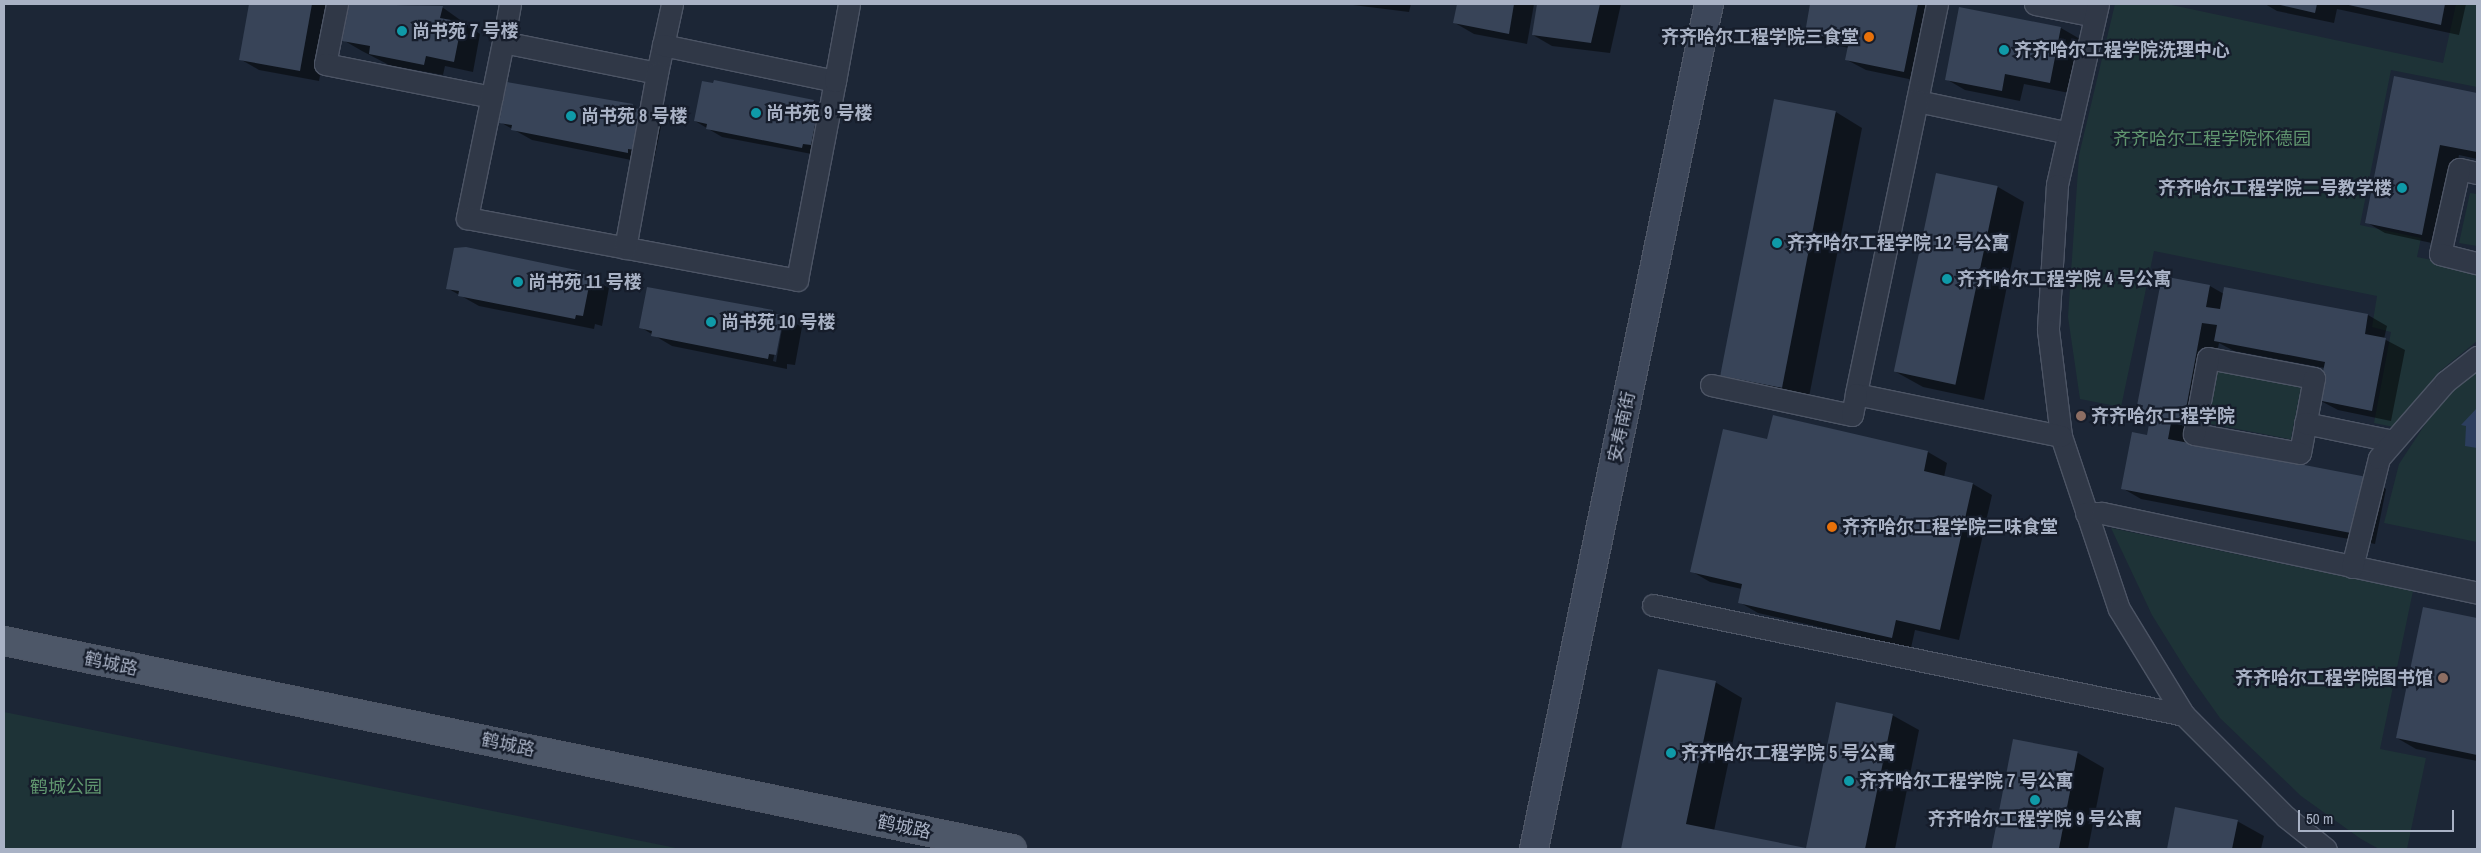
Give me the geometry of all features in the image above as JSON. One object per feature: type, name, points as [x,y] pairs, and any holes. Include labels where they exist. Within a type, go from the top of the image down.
[{"type":"main road","name":"鹤城路","points":[[4,641],[1012,849]]},
{"type":"street","points":[[337,4],[325,64],[492,97]]},
{"type":"street","points":[[510,4],[467,218],[797,280],[850,4]]},
{"type":"street","points":[[625,248],[657,73],[672,4]]},
{"type":"street","name":"安寿南街","points":[[1534,849],[1709,4]]},
{"type":"street","points":[[1711,385],[1852,415],[1937,4]]},
{"type":"street","points":[[2035,4],[2096,10],[2057,185],[2048,330],[2061,436],[2119,609],[2184,715],[2286,817],[2326,849]]},
{"type":"street","points":[[502,42],[657,73]]},
{"type":"street","points":[[663,45],[835,81]]},
{"type":"street","points":[[1917,102],[2069,133]]},
{"type":"street","points":[[2477,173],[2459,169],[2440,254],[2477,263]]},
{"type":"street","points":[[2352,566],[2379,458],[2445,382],[2477,357]]},
{"type":"street","points":[[2208,358],[2314,378],[2305,423],[2300,454],[2194,434],[2208,358]]},
{"type":"street","points":[[1856,394],[2061,436]]},
{"type":"street","points":[[2305,423],[2394,441]]},
{"type":"street","points":[[2086,513],[2102,513],[2477,593]]},
{"type":"street","points":[[1653,605],[2184,715]]},
{"type":"green space","name":"齐齐哈尔工程学院怀德园","points":[[2115,4],[2167,4],[2443,63],[2456,4],[2477,4],[2477,87],[2391,70],[2360,225],[2421,238],[2417,257],[2477,269],[2477,341],[2440,371],[2394,427],[2374,423],[2391,332],[2372,327],[2377,296],[2154,251],[2121,407],[2080,399],[2068,317],[2079,155]]},
{"type":"green space","points":[[2470,193],[2477,194],[2477,246],[2459,243]]},
{"type":"green space","points":[[2477,365],[2477,542],[2384,523],[2399,464],[2451,385]]},
{"type":"green space","points":[[2217,368],[2301,384],[2291,439],[2206,423]]},
{"type":"green space","points":[[2111,528],[2413,591],[2380,749],[2426,758],[2407,849],[2379,849],[2361,839],[2301,796],[2220,718],[2188,673],[2152,615]]},
{"type":"green space","name":"鹤城公园","points":[[4,712],[681,849],[4,849]]},
{"type":"water","points":[[2477,408],[2477,448],[2465,446],[2466,426],[2461,425]]},
{"type":"building","points":[[249,4],[312,4],[300,71],[239,60]]},
{"type":"building","name":"尚书苑 7 号楼","points":[[349,4],[443,6],[440,18],[462,22],[454,62],[426,56],[424,65],[369,54],[370,46],[342,41]]},
{"type":"building","points":[[1457,4],[1514,4],[1509,34],[1453,23]]},
{"type":"building","points":[[1537,4],[1600,4],[1591,43],[1532,35]]},
{"type":"building","name":"齐齐哈尔工程学院三食堂","points":[[1810,4],[1918,4],[1904,72],[1845,60],[1849,41],[1805,33]]},
{"type":"building","points":[[2276,4],[2317,4],[2315,13]]},
{"type":"building","points":[[2344,4],[2445,4],[2441,25]]},
{"type":"building","name":"齐齐哈尔工程学院洗理中心","points":[[1959,7],[2061,27],[2050,83],[2005,74],[2002,91],[1945,80]]},
{"type":"building","name":"齐齐哈尔工程学院二号教学楼","points":[[2394,76],[2477,93],[2477,152],[2440,145],[2422,235],[2365,223]]},
{"type":"building","name":"尚书苑 9 号楼","points":[[714,80],[814,100],[813,104],[819,105],[811,145],[803,144],[802,148],[706,129],[707,124],[694,121],[702,81],[713,83]]},
{"type":"building","name":"尚书苑 8 号楼","points":[[507,82],[633,104],[632,108],[644,109],[635,150],[628,149],[628,153],[511,130],[512,125],[499,123]]},
{"type":"building","name":"齐齐哈尔工程学院 12 号公寓","points":[[1774,99],[1836,111],[1782,388],[1720,376]]},
{"type":"building","name":"齐齐哈尔工程学院 4 号公寓","points":[[1936,173],[1998,186],[1955,385],[1894,372]]},
{"type":"building","name":"尚书苑 11 号楼","points":[[466,247],[581,271],[580,273],[591,276],[583,316],[576,315],[575,319],[458,296],[459,291],[446,289],[454,248]]},
{"type":"building","points":[[2162,276],[2210,285],[2206,307],[2220,309],[2224,287],[2368,314],[2365,334],[2386,338],[2372,411],[2317,400],[2325,362],[2214,341],[2217,325],[2202,323],[2183,425],[2171,423],[2168,439],[2367,477],[2356,534],[2121,489],[2132,432],[2147,435],[2150,419],[2135,416]]},
{"type":"building","name":"尚书苑 10 号楼","points":[[647,287],[773,310],[773,313],[784,315],[776,355],[769,354],[768,359],[651,336],[652,331],[639,328]]},
{"type":"building","name":"齐齐哈尔工程学院三味食堂","points":[[1773,415],[1928,451],[1924,471],[1973,483],[1940,630],[1896,620],[1892,638],[1738,603],[1742,584],[1690,572],[1723,429],[1767,439]]},
{"type":"building","name":"齐齐哈尔工程学院图书馆","points":[[2423,607],[2477,618],[2477,755],[2396,738]]},
{"type":"building","points":[[1658,669],[1716,681],[1686,824],[1806,848],[1836,702],[1893,714],[1865,849],[1621,849]]},
{"type":"building","name":"齐齐哈尔工程学院 9 号公寓","points":[[2013,739],[2078,752],[2059,849],[1992,849]]},
{"type":"building","points":[[2175,807],[2238,820],[2232,849],[2167,849]]},
{"type":"place","name":"尚书苑 7 号楼","points":[[402,31]]},
{"type":"place","name":"齐齐哈尔工程学院三食堂","points":[[1869,37]]},
{"type":"place","name":"齐齐哈尔工程学院洗理中心","points":[[2004,50]]},
{"type":"place","name":"尚书苑 9 号楼","points":[[756,113]]},
{"type":"place","name":"尚书苑 8 号楼","points":[[571,116]]},
{"type":"place","name":"齐齐哈尔工程学院二号教学楼","points":[[2402,188]]},
{"type":"place","name":"齐齐哈尔工程学院 12 号公寓","points":[[1777,243]]},
{"type":"place","name":"齐齐哈尔工程学院 4 号公寓","points":[[1947,279]]},
{"type":"place","name":"尚书苑 11 号楼","points":[[518,282]]},
{"type":"place","name":"尚书苑 10 号楼","points":[[711,322]]},
{"type":"place","name":"齐齐哈尔工程学院","points":[[2081,416]]},
{"type":"place","name":"齐齐哈尔工程学院三味食堂","points":[[1832,527]]},
{"type":"place","name":"齐齐哈尔工程学院图书馆","points":[[2443,678]]},
{"type":"place","name":"齐齐哈尔工程学院 5 号公寓","points":[[1671,753]]},
{"type":"place","name":"齐齐哈尔工程学院 7 号公寓","points":[[1849,781]]},
{"type":"place","name":"齐齐哈尔工程学院 9 号公寓","points":[[2035,800]]}]
